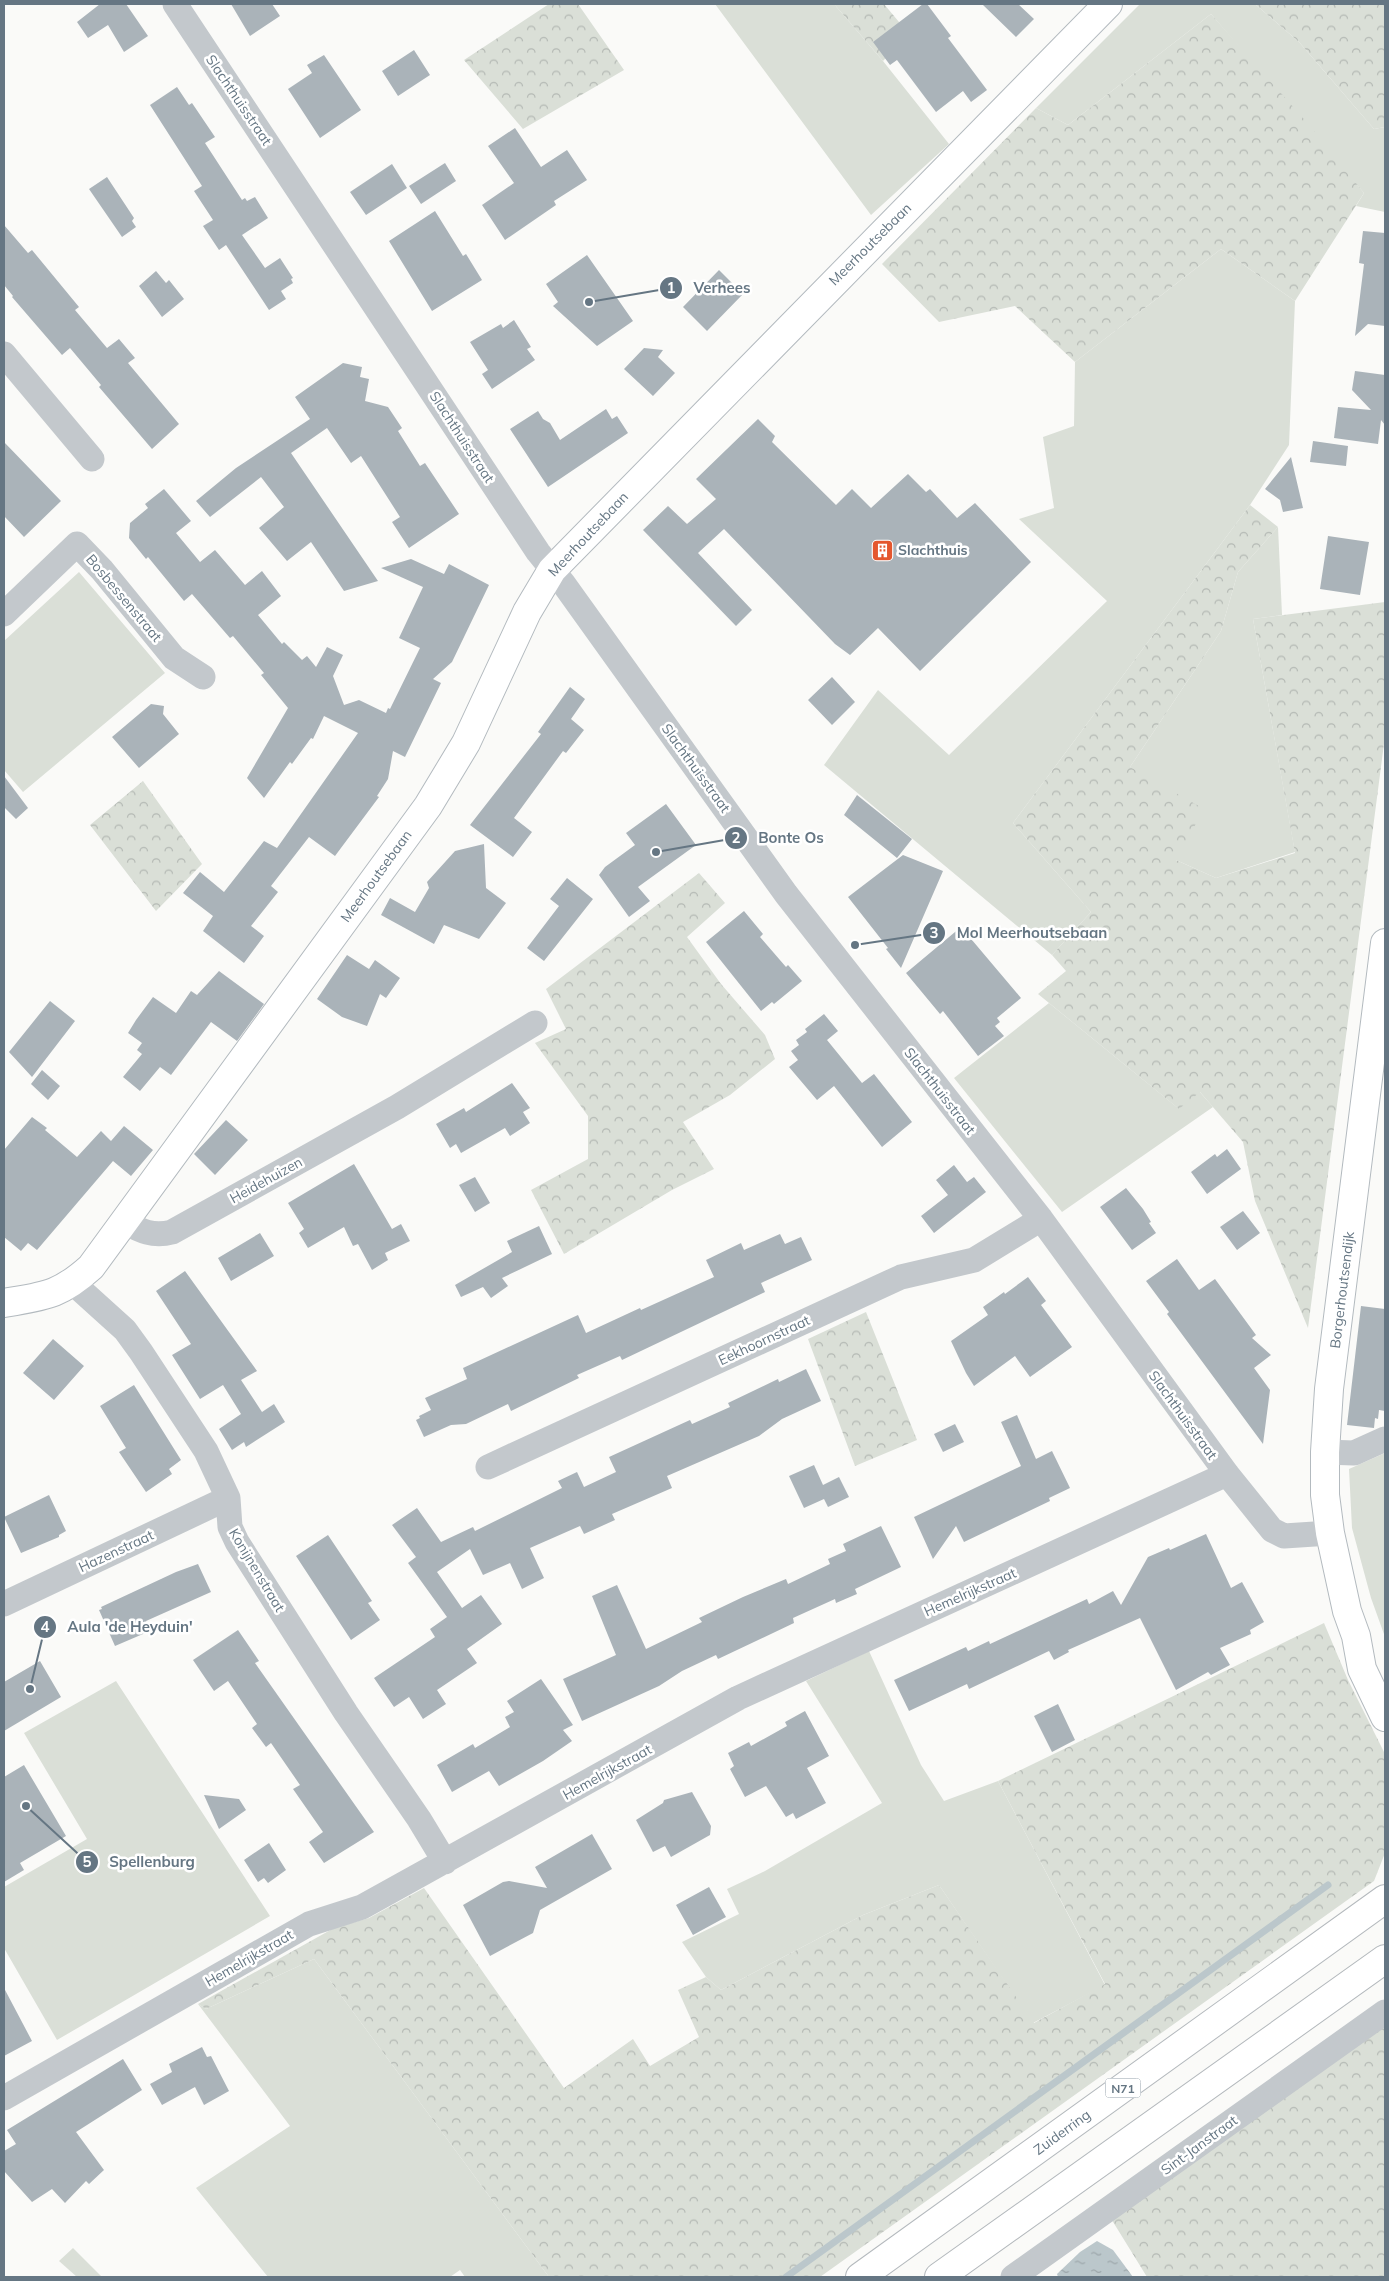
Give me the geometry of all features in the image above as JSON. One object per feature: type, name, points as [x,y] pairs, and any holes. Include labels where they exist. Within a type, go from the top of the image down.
[{"type":"main road","name":"Meerhoutsebaan","points":[[124,1222],[428,806],[466,743],[527,612],[552,570],[1108,4]]},
{"type":"main road","name":"Borgerhoutsendijk","points":[[1385,943],[1329,1389],[1325,1452],[1325,1495],[1330,1533],[1345,1602],[1356,1636],[1362,1669],[1385,1717]]},
{"type":"main road","points":[[4,1303],[48,1296],[73,1283],[91,1267],[124,1222]]},
{"type":"main road","name":"Borgerhoutsendijk","points":[[1356,1636],[1385,1675]]},
{"type":"main road","name":"Zuiderring","points":[[860,2277],[1385,1900]]},
{"type":"main road","points":[[938,2277],[1385,1959]]},
{"type":"street","name":"Slachthuisstraat","points":[[175,4],[538,552],[786,894],[1041,1219],[1227,1474],[1272,1530],[1284,1536],[1330,1533]]},
{"type":"street","points":[[4,354],[92,459]]},
{"type":"street","name":"Bosbessenstraat","points":[[4,614],[78,544],[102,570],[174,658],[203,677]]},
{"type":"street","name":"Heidehuizen","points":[[124,1222],[147,1234],[160,1235],[172,1232],[397,1107],[535,1023]]},
{"type":"street","name":"Eekhoornstraat","points":[[488,1467],[901,1277],[974,1260],[1041,1219]]},
{"type":"street","name":"Konijnenstraat","points":[[73,1283],[125,1330],[142,1352],[206,1451],[228,1498],[230,1527],[237,1542],[346,1713],[419,1819],[445,1862]]},
{"type":"street","points":[[1325,1452],[1354,1453],[1385,1440]]},
{"type":"street","name":"Hemelrijkstraat","points":[[4,2098],[309,1924],[362,1907],[738,1698],[1227,1474]]},
{"type":"street","name":"Hazenstraat","points":[[4,1604],[228,1498]]},
{"type":"street","name":"Sint-Janstraat","points":[[1014,2277],[1385,2012]]},
{"type":"green space","points":[[549,4],[578,4],[624,70],[523,129],[464,60]]},
{"type":"green space","points":[[715,4],[834,4],[883,61],[949,144],[871,215]]},
{"type":"green space","points":[[834,4],[884,4],[909,34],[883,61]]},
{"type":"green space","points":[[1140,4],[1255,4],[1299,42],[1374,129],[1385,127],[1385,212],[1356,206],[1364,193],[1211,14],[1068,125],[1036,108]]},
{"type":"green space","points":[[1255,4],[1385,4],[1385,127],[1374,129],[1299,42]]},
{"type":"green space","points":[[1211,14],[1311,127],[1364,193],[1295,301],[1221,249],[1075,362],[1015,306],[939,322],[882,264],[1036,108],[1068,125]]},
{"type":"green space","points":[[1221,249],[1295,301],[1289,445],[1250,505],[1013,823],[1091,912],[1052,955],[824,765],[878,690],[949,755],[1107,601],[1019,519],[1054,508],[1043,437],[1074,426],[1075,362]]},
{"type":"green space","points":[[1250,505],[1278,527],[1238,572],[1221,631],[1130,767],[1204,809],[1176,860],[1216,878],[1295,853],[1253,619],[1385,602],[1385,736],[1308,1328],[1255,1201],[1243,1142],[1200,1092],[1179,1109],[1038,994],[1066,971],[1052,955],[1091,912],[1013,823]]},
{"type":"green space","points":[[1278,527],[1282,615],[1253,619],[1295,852],[1216,878],[1176,860],[1130,767],[1221,631],[1238,572]]},
{"type":"green space","points":[[79,572],[165,673],[23,792],[4,770],[4,641]]},
{"type":"green space","points":[[143,781],[202,864],[156,911],[90,825]]},
{"type":"green space","points":[[699,873],[725,903],[687,937],[721,984],[765,1035],[775,1059],[730,1095],[683,1122],[714,1169],[672,1190],[564,1254],[531,1190],[588,1159],[588,1116],[535,1043],[566,1029],[546,989]]},
{"type":"green space","points":[[1049,1003],[1178,1108],[1199,1091],[1213,1107],[1062,1212],[954,1078]]},
{"type":"green space","points":[[866,1312],[917,1440],[855,1466],[808,1339]]},
{"type":"green space","points":[[1385,1453],[1385,1637],[1371,1598],[1352,1528],[1349,1469]]},
{"type":"green space","points":[[1324,1623],[1348,1680],[1385,1754],[1385,1853],[1374,1881],[820,2277],[549,2277],[314,1959],[206,2009],[198,2004],[334,1928],[369,1918],[424,1888],[564,2088],[633,2039],[650,2066],[699,2037],[678,1990],[706,1977],[721,1990],[863,1915],[939,1885],[1034,2023],[1105,1984],[998,1781]]},
{"type":"green space","points":[[869,1651],[921,1765],[944,1801],[998,1781],[1105,1985],[1033,2023],[939,1885],[863,1915],[721,1990],[706,1977],[682,1942],[739,1914],[727,1889],[765,1871],[882,1803],[806,1681]]},
{"type":"green space","points":[[116,1681],[270,1916],[57,2040],[4,1948],[4,1887],[87,1839],[24,1733]]},
{"type":"green space","points":[[314,1959],[549,2277],[465,2277],[460,2270],[450,2277],[268,2277],[196,2188],[290,2126],[198,2004],[206,2009]]},
{"type":"green space","points":[[1385,2022],[1385,2277],[1147,2277],[1110,2217]]},
{"type":"green space","points":[[73,2248],[102,2277],[77,2277],[59,2261]]},
{"type":"water","points":[[1097,2241],[1113,2250],[1133,2277],[1058,2277],[1057,2274],[1080,2252]]},
{"type":"building","points":[[100,4],[126,4],[148,36],[124,52],[108,25],[88,38],[77,22]]},
{"type":"building","points":[[231,4],[272,4],[280,16],[250,36]]},
{"type":"building","points":[[923,4],[927,4],[951,36],[948,38],[987,90],[971,102],[963,91],[936,112],[897,60],[890,65],[873,42]]},
{"type":"building","points":[[982,4],[1018,4],[1034,19],[1016,37]]},
{"type":"building","points":[[414,50],[430,75],[398,96],[382,71]]},
{"type":"building","points":[[324,55],[361,110],[320,138],[288,89],[312,73],[307,65]]},
{"type":"building","points":[[177,87],[189,105],[192,103],[215,137],[205,143],[242,200],[245,198],[247,201],[255,197],[268,218],[242,235],[265,268],[280,258],[293,278],[291,279],[293,283],[281,291],[286,299],[269,310],[226,245],[219,250],[203,226],[213,220],[194,191],[202,186],[150,105]]},
{"type":"building","points":[[515,128],[541,167],[567,150],[587,180],[554,201],[556,205],[505,240],[482,205],[514,183],[488,146]]},
{"type":"building","points":[[445,163],[456,181],[421,204],[409,186]]},
{"type":"building","points":[[392,164],[407,188],[366,215],[350,192]]},
{"type":"building","points":[[107,177],[134,218],[132,221],[136,227],[122,237],[89,189]]},
{"type":"building","points":[[435,211],[463,256],[466,254],[482,280],[432,311],[389,241]]},
{"type":"building","points":[[4,225],[28,253],[32,250],[79,307],[75,310],[107,348],[119,339],[135,358],[128,363],[179,424],[152,449],[99,387],[101,385],[70,348],[62,355],[4,285]]},
{"type":"building","points":[[1363,231],[1385,233],[1385,326],[1368,324],[1355,336],[1364,264],[1359,263]]},
{"type":"building","points":[[587,255],[633,321],[597,346],[553,306],[558,302],[546,284]]},
{"type":"building","points":[[719,270],[743,294],[707,331],[683,307]]},
{"type":"building","points":[[156,271],[166,283],[169,280],[184,299],[162,317],[139,286]]},
{"type":"building","points":[[514,320],[531,347],[527,349],[535,360],[492,389],[482,374],[488,370],[470,342],[501,324],[503,328]]},
{"type":"building","points":[[644,348],[663,350],[658,357],[675,373],[653,396],[624,369]]},
{"type":"building","points":[[343,363],[362,367],[360,377],[369,379],[365,401],[388,407],[402,428],[398,431],[420,466],[425,463],[459,514],[409,548],[392,522],[400,517],[361,456],[351,463],[327,428],[291,453],[378,581],[344,591],[311,542],[287,561],[259,528],[284,507],[261,477],[210,517],[196,501],[236,468],[310,419],[295,397]]},
{"type":"building","points":[[1355,371],[1385,375],[1385,425],[1381,420],[1378,444],[1334,438],[1338,407],[1371,410],[1352,390]]},
{"type":"building","points":[[606,409],[612,419],[617,416],[628,433],[548,487],[510,429],[538,411],[543,419],[550,423],[560,440]]},
{"type":"building","name":"Slachthuis","points":[[758,419],[775,436],[772,442],[836,505],[852,489],[871,508],[908,474],[926,492],[930,489],[957,518],[975,503],[1031,562],[920,671],[878,628],[850,655],[835,644],[724,529],[698,553],[752,610],[736,626],[643,530],[668,506],[687,524],[716,499],[696,479]]},
{"type":"building","points":[[1313,441],[1348,446],[1346,466],[1310,462]]},
{"type":"building","points":[[4,442],[61,501],[24,537],[4,516]]},
{"type":"building","points":[[1291,457],[1303,508],[1283,512],[1280,500],[1265,489]]},
{"type":"building","points":[[164,489],[191,521],[176,533],[200,562],[215,550],[245,585],[262,571],[281,596],[258,615],[282,644],[284,642],[302,660],[307,656],[316,667],[327,647],[343,655],[333,676],[344,705],[359,700],[386,713],[388,708],[390,709],[420,648],[399,638],[423,587],[381,568],[411,559],[444,574],[449,564],[489,585],[452,662],[433,679],[441,683],[405,757],[393,751],[388,779],[377,796],[379,797],[335,856],[309,837],[271,886],[278,892],[251,926],[264,936],[244,963],[203,931],[213,916],[183,893],[200,872],[224,892],[264,841],[277,848],[358,733],[324,716],[313,739],[311,738],[292,764],[290,762],[264,798],[247,778],[288,708],[261,675],[264,673],[233,636],[230,638],[192,594],[184,601],[148,557],[146,559],[129,538],[130,523],[148,508],[145,504]]},
{"type":"building","points":[[1328,536],[1369,542],[1360,595],[1320,589]]},
{"type":"building","points":[[832,677],[855,702],[832,725],[808,700]]},
{"type":"building","points":[[570,687],[585,699],[571,719],[584,730],[566,753],[563,751],[514,818],[532,832],[513,857],[470,825],[541,734],[538,732]]},
{"type":"building","points":[[151,704],[164,706],[163,714],[179,734],[139,768],[112,737]]},
{"type":"building","points":[[4,776],[28,808],[16,819],[4,807]]},
{"type":"building","points":[[857,795],[912,839],[897,858],[844,815]]},
{"type":"building","points":[[666,804],[696,845],[638,887],[650,901],[629,917],[599,875],[605,867],[635,845],[626,833]]},
{"type":"building","points":[[484,844],[486,888],[506,903],[479,939],[444,925],[434,944],[381,915],[390,898],[415,912],[429,888],[427,882],[455,851]]},
{"type":"building","points":[[903,855],[943,871],[901,968],[886,949],[888,948],[848,897]]},
{"type":"building","points":[[567,878],[593,899],[544,961],[527,948],[559,906],[550,899]]},
{"type":"building","points":[[744,911],[763,934],[760,937],[786,967],[788,965],[802,981],[774,1004],[772,1002],[761,1011],[706,942]]},
{"type":"building","points":[[961,927],[1021,998],[997,1018],[1000,1022],[995,1026],[1004,1036],[978,1056],[943,1011],[940,1014],[906,973]]},
{"type":"building","points":[[347,955],[369,969],[375,960],[400,978],[386,998],[380,994],[367,1026],[342,1017],[317,999]]},
{"type":"building","points":[[219,971],[264,1004],[237,1041],[211,1022],[171,1075],[160,1067],[140,1091],[123,1077],[142,1054],[137,1050],[142,1043],[128,1033],[136,1020],[153,997],[176,1013],[191,991],[197,995]]},
{"type":"building","points":[[50,1001],[75,1021],[32,1077],[9,1052]]},
{"type":"building","points":[[824,1014],[838,1031],[827,1040],[862,1083],[874,1074],[912,1122],[882,1147],[834,1086],[817,1100],[789,1067],[798,1060],[791,1051],[799,1045],[796,1040],[807,1032],[805,1029]]},
{"type":"building","points":[[42,1070],[60,1086],[48,1100],[31,1084]]},
{"type":"building","points":[[512,1083],[530,1108],[523,1112],[530,1123],[510,1136],[505,1128],[461,1153],[456,1144],[450,1148],[436,1124],[464,1108],[466,1112]]},
{"type":"building","points":[[32,1117],[47,1128],[45,1130],[77,1157],[101,1131],[111,1141],[124,1126],[153,1150],[131,1176],[113,1161],[37,1250],[28,1243],[21,1251],[4,1237],[4,1150]]},
{"type":"building","points":[[226,1120],[248,1140],[215,1175],[194,1154]]},
{"type":"building","points":[[1227,1149],[1241,1169],[1207,1194],[1191,1172],[1215,1154],[1217,1157]]},
{"type":"building","points":[[354,1164],[392,1229],[401,1224],[410,1241],[385,1253],[388,1260],[372,1270],[358,1244],[353,1246],[344,1227],[308,1248],[299,1233],[304,1229],[288,1203]]},
{"type":"building","points":[[954,1165],[967,1182],[974,1177],[986,1192],[934,1233],[921,1216],[948,1195],[936,1180]]},
{"type":"building","points":[[475,1177],[490,1203],[475,1212],[459,1185]]},
{"type":"building","points":[[1126,1188],[1143,1209],[1156,1233],[1132,1250],[1100,1207]]},
{"type":"building","points":[[1243,1211],[1260,1233],[1237,1250],[1220,1227]]},
{"type":"building","points":[[539,1226],[552,1254],[502,1278],[508,1286],[491,1298],[483,1287],[461,1297],[455,1285],[512,1252],[507,1241]]},
{"type":"building","points":[[260,1233],[274,1256],[231,1281],[218,1258]]},
{"type":"building","points":[[780,1234],[785,1244],[801,1237],[812,1260],[761,1283],[765,1292],[622,1360],[620,1356],[577,1375],[579,1378],[511,1411],[508,1404],[466,1424],[451,1425],[424,1437],[416,1420],[420,1418],[419,1416],[431,1410],[425,1398],[467,1379],[463,1368],[578,1315],[586,1333],[640,1308],[641,1310],[714,1277],[706,1260],[741,1243],[744,1250]]},
{"type":"building","points":[[1177,1259],[1199,1290],[1215,1279],[1256,1335],[1252,1338],[1271,1355],[1254,1368],[1270,1390],[1263,1444],[1167,1314],[1169,1312],[1146,1281]]},
{"type":"building","points":[[185,1271],[257,1371],[241,1380],[262,1412],[274,1404],[285,1422],[246,1447],[244,1442],[232,1450],[219,1429],[241,1414],[223,1385],[200,1399],[172,1355],[191,1344],[156,1291]]},
{"type":"building","points":[[1028,1277],[1046,1301],[1041,1305],[1072,1347],[1030,1377],[1015,1356],[974,1386],[951,1341],[988,1315],[983,1307]]},
{"type":"building","points":[[1361,1306],[1385,1309],[1385,1411],[1379,1410],[1378,1419],[1375,1418],[1374,1428],[1347,1425]]},
{"type":"building","points":[[53,1339],[84,1366],[54,1400],[23,1373]]},
{"type":"building","points":[[806,1369],[821,1401],[782,1419],[759,1436],[667,1476],[672,1488],[612,1514],[615,1520],[584,1534],[580,1526],[530,1548],[544,1578],[522,1589],[510,1563],[483,1575],[470,1549],[437,1572],[462,1608],[481,1595],[502,1624],[467,1649],[477,1663],[437,1690],[446,1704],[423,1719],[409,1697],[394,1707],[374,1678],[435,1637],[430,1629],[447,1617],[408,1563],[416,1557],[392,1525],[417,1508],[441,1542],[473,1527],[475,1531],[562,1488],[558,1481],[577,1472],[584,1487],[616,1472],[609,1457],[690,1420],[692,1424],[730,1407],[728,1403],[778,1379],[779,1382]]},
{"type":"building","points":[[134,1385],[181,1460],[169,1469],[172,1474],[146,1492],[119,1452],[126,1448],[100,1406]]},
{"type":"building","points":[[1017,1415],[1036,1459],[1052,1451],[1070,1488],[1049,1498],[1050,1501],[964,1542],[956,1526],[933,1559],[914,1517],[1021,1466],[1001,1422]]},
{"type":"building","points":[[955,1424],[964,1442],[943,1452],[934,1434]]},
{"type":"building","points":[[814,1465],[823,1485],[839,1477],[849,1497],[828,1507],[824,1499],[804,1508],[789,1476]]},
{"type":"building","points":[[49,1495],[66,1531],[59,1535],[59,1537],[21,1553],[4,1517]]},
{"type":"building","points":[[881,1526],[901,1567],[855,1589],[857,1594],[836,1603],[835,1599],[793,1618],[794,1623],[718,1659],[716,1655],[682,1671],[659,1686],[582,1721],[563,1679],[616,1655],[592,1596],[617,1585],[646,1649],[702,1622],[699,1618],[743,1597],[786,1579],[788,1584],[830,1564],[828,1559],[846,1551],[843,1544]]},
{"type":"building","points":[[1206,1534],[1231,1588],[1242,1582],[1264,1622],[1250,1630],[1251,1634],[1220,1648],[1230,1665],[1211,1675],[1208,1672],[1176,1690],[1140,1618],[1068,1650],[1069,1652],[1054,1660],[1049,1651],[969,1689],[967,1684],[909,1711],[894,1680],[966,1647],[968,1651],[989,1641],[990,1644],[1087,1599],[1089,1604],[1113,1591],[1121,1605],[1148,1557],[1169,1548],[1170,1550]]},
{"type":"building","points":[[328,1535],[372,1601],[368,1603],[380,1620],[351,1640],[296,1556]]},
{"type":"building","points":[[198,1564],[211,1592],[146,1621],[150,1631],[115,1646],[99,1610],[102,1609],[101,1607],[176,1572]]},
{"type":"building","points":[[238,1630],[259,1661],[255,1663],[374,1832],[324,1863],[309,1842],[323,1832],[293,1789],[300,1785],[271,1743],[266,1747],[252,1728],[257,1724],[228,1681],[214,1691],[193,1660]]},
{"type":"building","points":[[40,1661],[61,1697],[4,1731],[4,1682]]},
{"type":"building","points":[[541,1679],[573,1725],[563,1730],[572,1741],[543,1761],[499,1786],[489,1771],[452,1792],[437,1765],[473,1744],[475,1748],[510,1727],[505,1717],[514,1712],[507,1701]]},
{"type":"building","points":[[1058,1704],[1075,1740],[1052,1752],[1034,1716]]},
{"type":"building","points":[[805,1711],[829,1756],[807,1768],[826,1803],[796,1819],[793,1813],[786,1817],[766,1786],[745,1797],[730,1769],[734,1766],[728,1753],[749,1742],[751,1746],[787,1726],[785,1722]]},
{"type":"building","points":[[24,1765],[66,1836],[20,1863],[24,1870],[4,1882],[4,1777]]},
{"type":"building","points":[[692,1792],[711,1826],[710,1835],[671,1857],[665,1846],[653,1852],[636,1820],[663,1803],[664,1800]]},
{"type":"building","points":[[204,1795],[239,1799],[246,1810],[219,1829]]},
{"type":"building","points":[[592,1834],[612,1869],[540,1910],[533,1933],[490,1956],[463,1905],[503,1882],[509,1881],[547,1888],[535,1867]]},
{"type":"building","points":[[269,1843],[286,1870],[268,1883],[264,1878],[258,1882],[244,1860]]},
{"type":"building","points":[[709,1887],[726,1917],[693,1935],[676,1905]]},
{"type":"building","points":[[4,1988],[32,2041],[4,2056]]},
{"type":"building","points":[[202,2047],[207,2057],[211,2056],[229,2091],[204,2105],[195,2087],[162,2105],[150,2084],[172,2072],[169,2064]]},
{"type":"building","points":[[123,2059],[142,2090],[76,2132],[104,2170],[89,2184],[86,2181],[65,2203],[52,2189],[32,2202],[4,2171],[4,2151],[16,2144],[7,2130]]},
{"type":"waterway","points":[[786,2277],[1328,1885]]},
{"type":"place","name":"Verhees","points":[[589,302]]},
{"type":"place","name":"Slachthuis","points":[[882,550]]},
{"type":"place","name":"Bonte Os","points":[[656,852]]},
{"type":"place","name":"Mol Meerhoutsebaan","points":[[855,945]]},
{"type":"place","name":"Aula 'de Heyduin'","points":[[30,1689]]},
{"type":"place","name":"Spellenburg","points":[[26,1806]]}]
